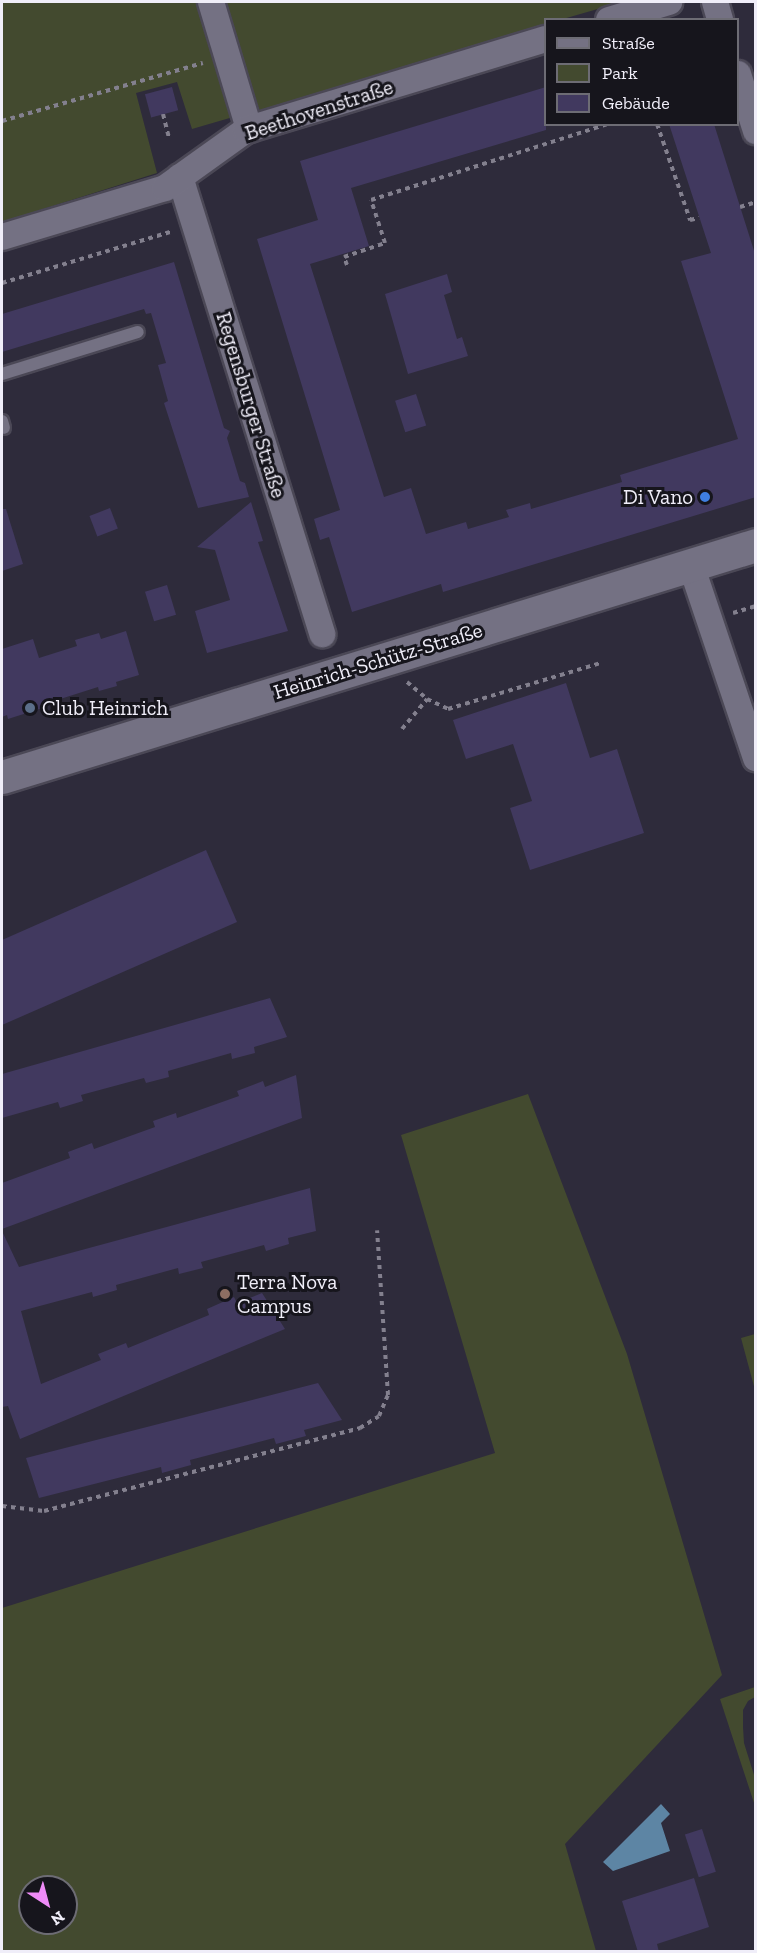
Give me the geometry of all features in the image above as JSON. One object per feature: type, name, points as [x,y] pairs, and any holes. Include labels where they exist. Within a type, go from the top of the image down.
[{"type":"main road","name":"Heinrich-Schütz-Straße","points":[[2,777],[756,545]]},
{"type":"street","points":[[211,2],[249,129]]},
{"type":"street","points":[[616,18],[669,2]]},
{"type":"street","points":[[715,2],[719,18]]},
{"type":"street","name":"Beethovenstraße","points":[[2,237],[165,188],[249,129],[544,40]]},
{"type":"street","points":[[739,77],[756,131]]},
{"type":"street","name":"Regensburger Straße","points":[[180,177],[322,634]]},
{"type":"street","points":[[691,565],[756,758]]},
{"type":"lane","points":[[2,374],[138,332]]},
{"type":"path","points":[[2,121],[227,56]]},
{"type":"path","points":[[163,114],[169,138]]},
{"type":"path","points":[[347,265],[344,256],[385,243],[371,200],[602,126]]},
{"type":"path","points":[[658,126],[690,220],[699,218]]},
{"type":"path","points":[[740,207],[756,202]]},
{"type":"path","points":[[2,283],[195,225]]},
{"type":"path","points":[[407,681],[427,699],[448,709],[600,663]]},
{"type":"path","points":[[402,729],[427,699]]},
{"type":"path","points":[[2,1506],[44,1511],[360,1428],[379,1416],[388,1395],[377,1230]]},
{"type":"path","points":[[756,1718],[756,1728]]},
{"type":"green space","points":[[2,2],[205,2],[240,115],[192,129],[177,82],[136,93],[157,173],[2,222]]},
{"type":"green space","points":[[225,2],[622,2],[566,18],[544,18],[544,25],[260,112]]},
{"type":"green space","points":[[528,1094],[627,1354],[722,1675],[565,1844],[596,1951],[2,1951],[2,1608],[495,1453],[401,1135]]},
{"type":"green space","points":[[756,1334],[755,1390],[741,1338]]},
{"type":"green space","points":[[755,1687],[755,1697],[748,1701],[743,1710],[743,1727],[744,1743],[755,1778],[755,1806],[720,1699]]},
{"type":"water","points":[[661,1804],[670,1814],[661,1823],[670,1851],[613,1871],[603,1862]]},
{"type":"building","points":[[172,87],[178,110],[151,117],[145,94]]},
{"type":"building","points":[[544,88],[544,126],[546,130],[351,188],[369,246],[310,264],[384,497],[411,488],[426,534],[466,522],[468,529],[509,517],[506,510],[530,503],[531,509],[622,482],[620,475],[738,439],[681,261],[711,253],[670,126],[715,126],[756,257],[756,497],[443,592],[441,584],[352,612],[329,537],[320,540],[314,519],[340,510],[257,239],[318,220],[300,161]]},
{"type":"building","points":[[174,262],[224,428],[230,431],[227,438],[240,481],[245,483],[249,497],[198,508],[164,403],[168,401],[158,365],[166,363],[151,313],[146,314],[144,309],[2,352],[2,314]]},
{"type":"building","points":[[447,274],[452,292],[444,295],[457,339],[462,337],[468,356],[408,374],[385,294]]},
{"type":"building","points":[[416,394],[426,425],[405,432],[395,401]]},
{"type":"building","points":[[251,502],[263,541],[258,542],[288,631],[207,653],[195,611],[230,600],[215,550],[197,547]]},
{"type":"building","points":[[110,508],[118,529],[97,536],[89,516]]},
{"type":"building","points":[[2,509],[6,509],[23,564],[2,571]]},
{"type":"building","points":[[167,585],[176,615],[154,621],[145,592]]},
{"type":"building","points":[[126,631],[139,675],[116,682],[117,686],[99,691],[98,687],[8,719],[7,715],[2,717],[2,649],[33,639],[39,658],[77,646],[75,640],[99,633],[101,639]]},
{"type":"building","points":[[566,683],[590,758],[617,749],[644,833],[530,870],[510,808],[532,801],[513,744],[466,759],[453,720]]},
{"type":"building","points":[[206,850],[237,922],[2,1025],[2,940]]},
{"type":"building","points":[[270,998],[287,1037],[254,1047],[255,1053],[232,1059],[231,1053],[168,1071],[169,1077],[146,1083],[144,1078],[81,1095],[83,1101],[60,1108],[58,1102],[2,1118],[2,1074]]},
{"type":"building","points":[[296,1075],[302,1118],[2,1229],[2,1183],[70,1158],[68,1152],[92,1143],[94,1149],[155,1127],[153,1121],[176,1113],[177,1118],[239,1096],[237,1091],[263,1081],[265,1087]]},
{"type":"building","points":[[310,1188],[316,1231],[288,1238],[289,1244],[266,1251],[264,1245],[201,1262],[203,1268],[179,1274],[178,1268],[116,1285],[117,1290],[93,1297],[92,1292],[21,1311],[41,1384],[101,1360],[98,1354],[126,1343],[128,1348],[209,1315],[207,1309],[234,1297],[237,1303],[262,1293],[285,1329],[20,1439],[8,1406],[2,1407],[2,1231],[19,1267]]},
{"type":"building","points":[[318,1383],[342,1420],[304,1430],[306,1436],[276,1444],[274,1438],[190,1460],[191,1465],[162,1473],[161,1467],[39,1498],[26,1458]]},
{"type":"building","points":[[702,1829],[716,1872],[699,1877],[685,1835]]},
{"type":"building","points":[[694,1878],[709,1927],[657,1944],[659,1952],[638,1952],[622,1901]]},
{"type":"place","name":"Di Vano","points":[[705,497]]},
{"type":"place","name":"Club Heinrich","points":[[30,708]]},
{"type":"place","name":"Terra Nova Campus","points":[[225,1294]]}]
